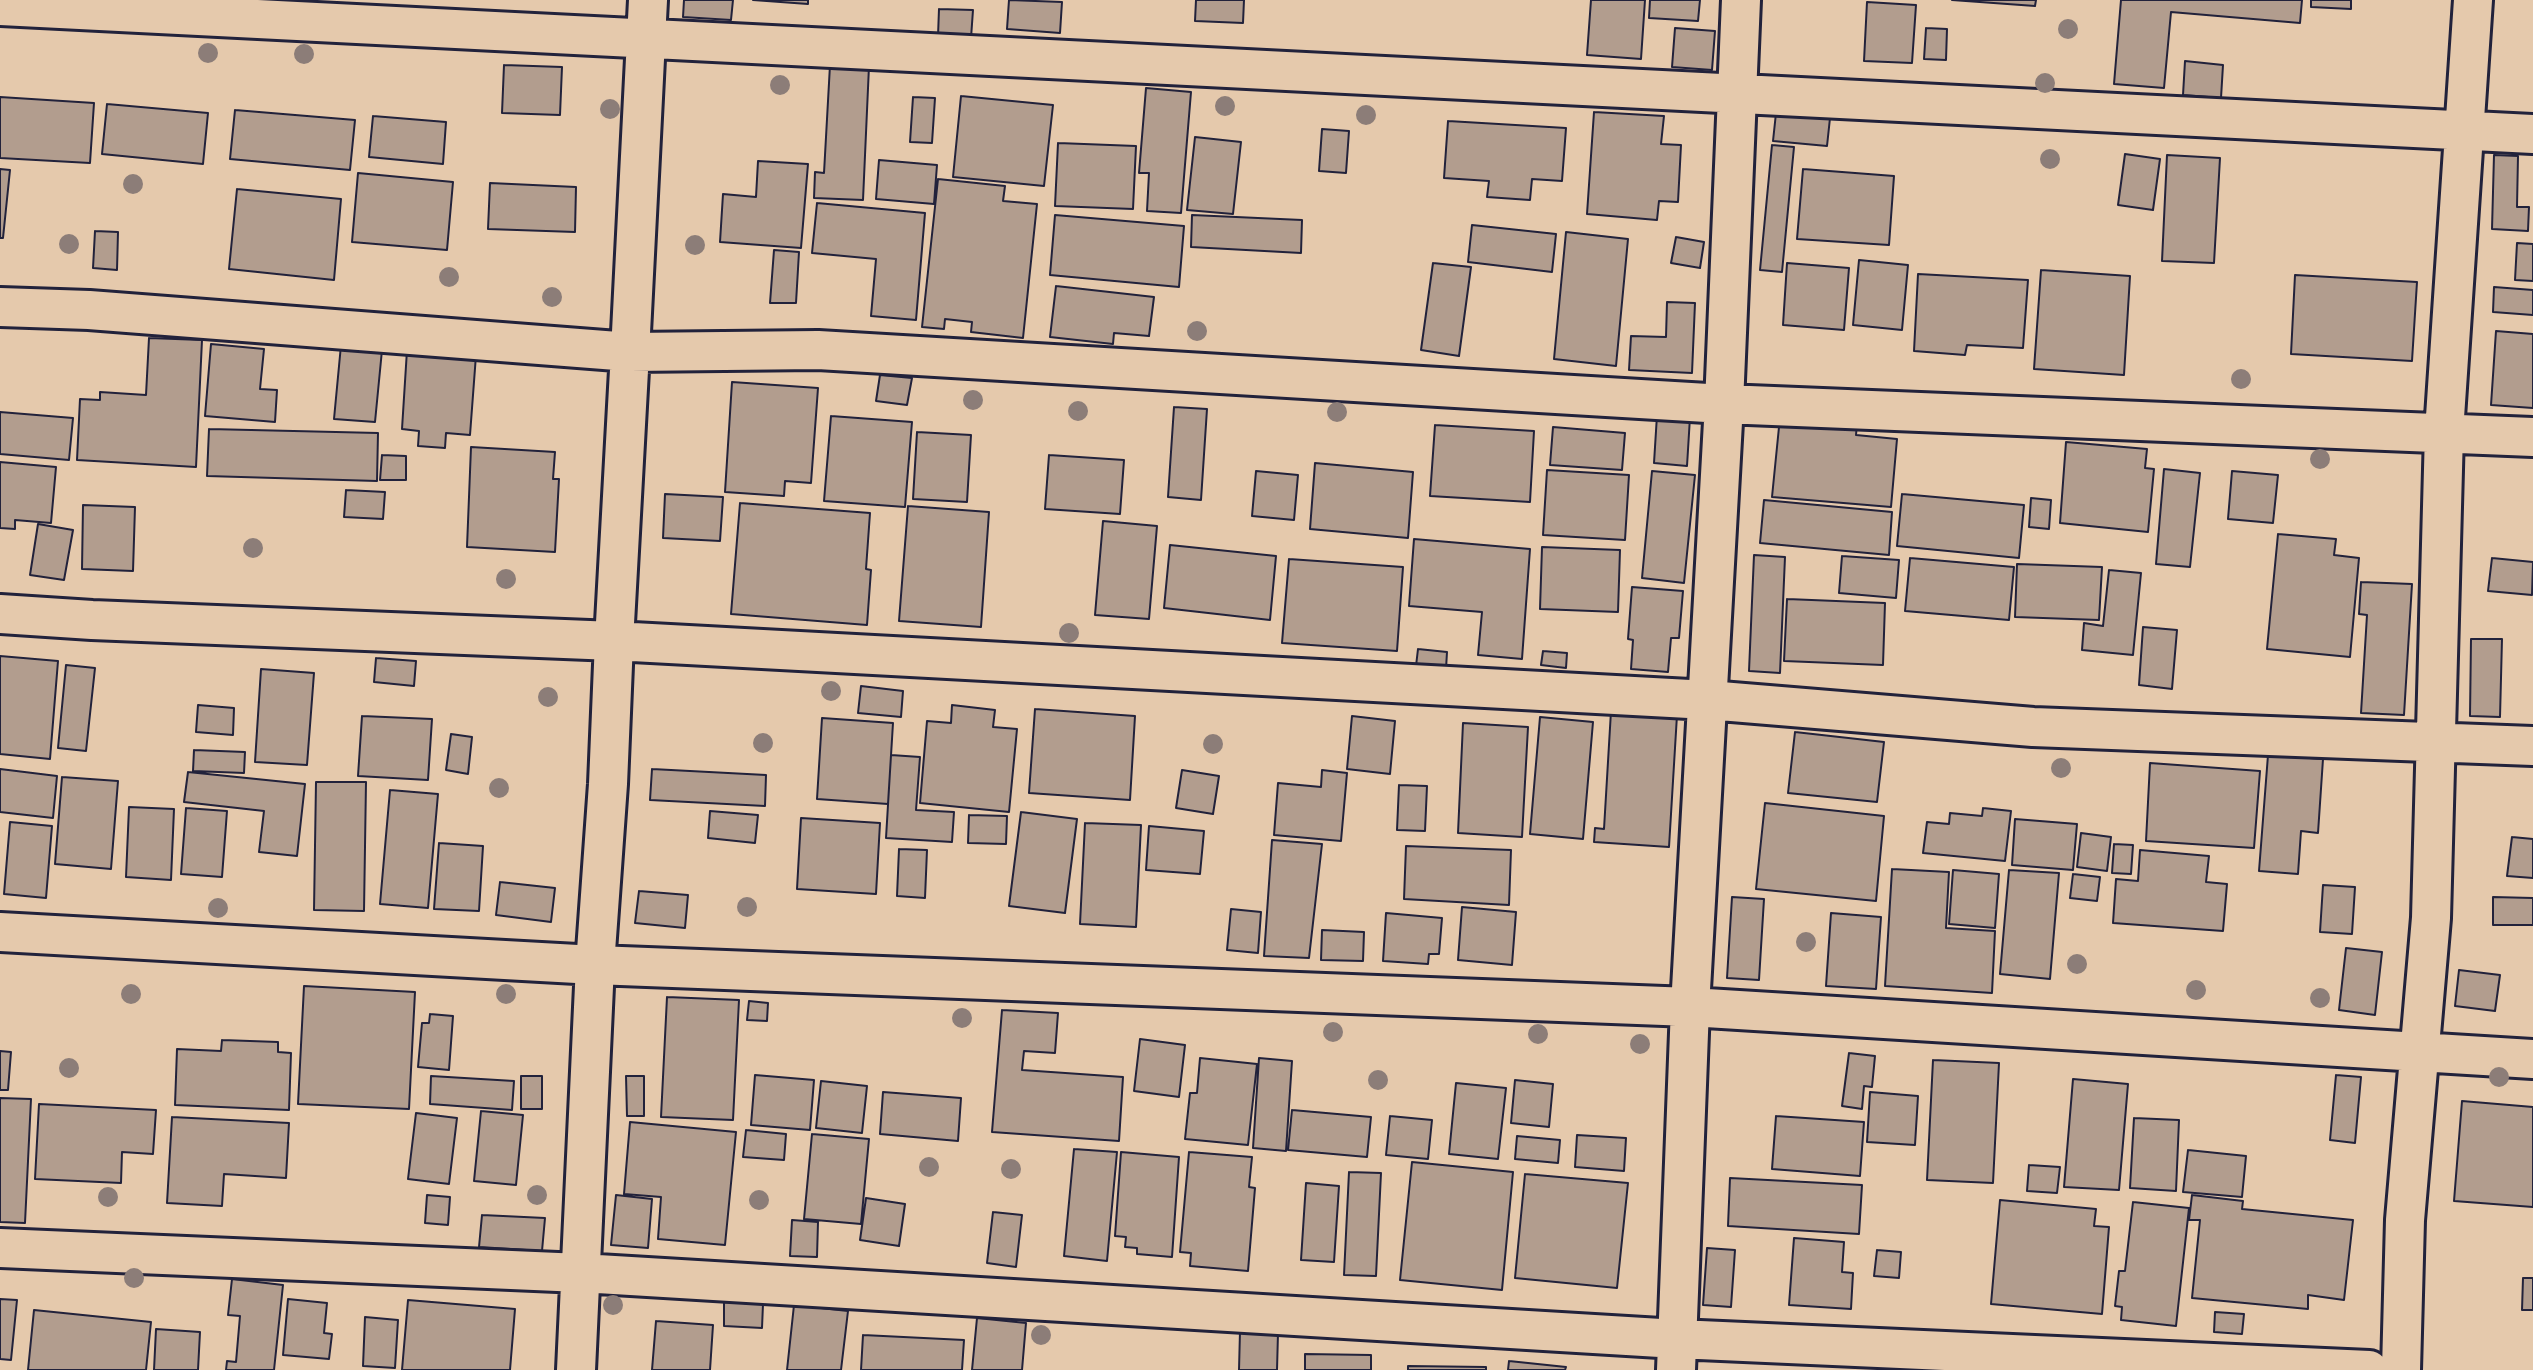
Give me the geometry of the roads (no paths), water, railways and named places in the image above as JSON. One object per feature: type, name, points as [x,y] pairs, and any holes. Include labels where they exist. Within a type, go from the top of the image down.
[{"type":"street","points":[[576,1370],[595,965],[608,785],[648,0]]},
{"type":"street","points":[[1677,1354],[1690,1007],[1724,404],[1741,0]]},
{"type":"street","points":[[2401,1370],[2405,1220],[2431,918],[2444,432],[2473,0]]},
{"type":"street","points":[[0,6],[2533,134]]},
{"type":"street","points":[[0,307],[89,310],[631,352],[818,350],[1724,404],[2533,437]]},
{"type":"street","points":[[0,614],[614,641],[1708,700],[2033,727],[2533,746]]},
{"type":"street","points":[[0,932],[595,965],[1690,1007],[2533,1059]]},
{"type":"street","points":[[0,1248],[581,1273],[1677,1354],[2369,1370]]}]
